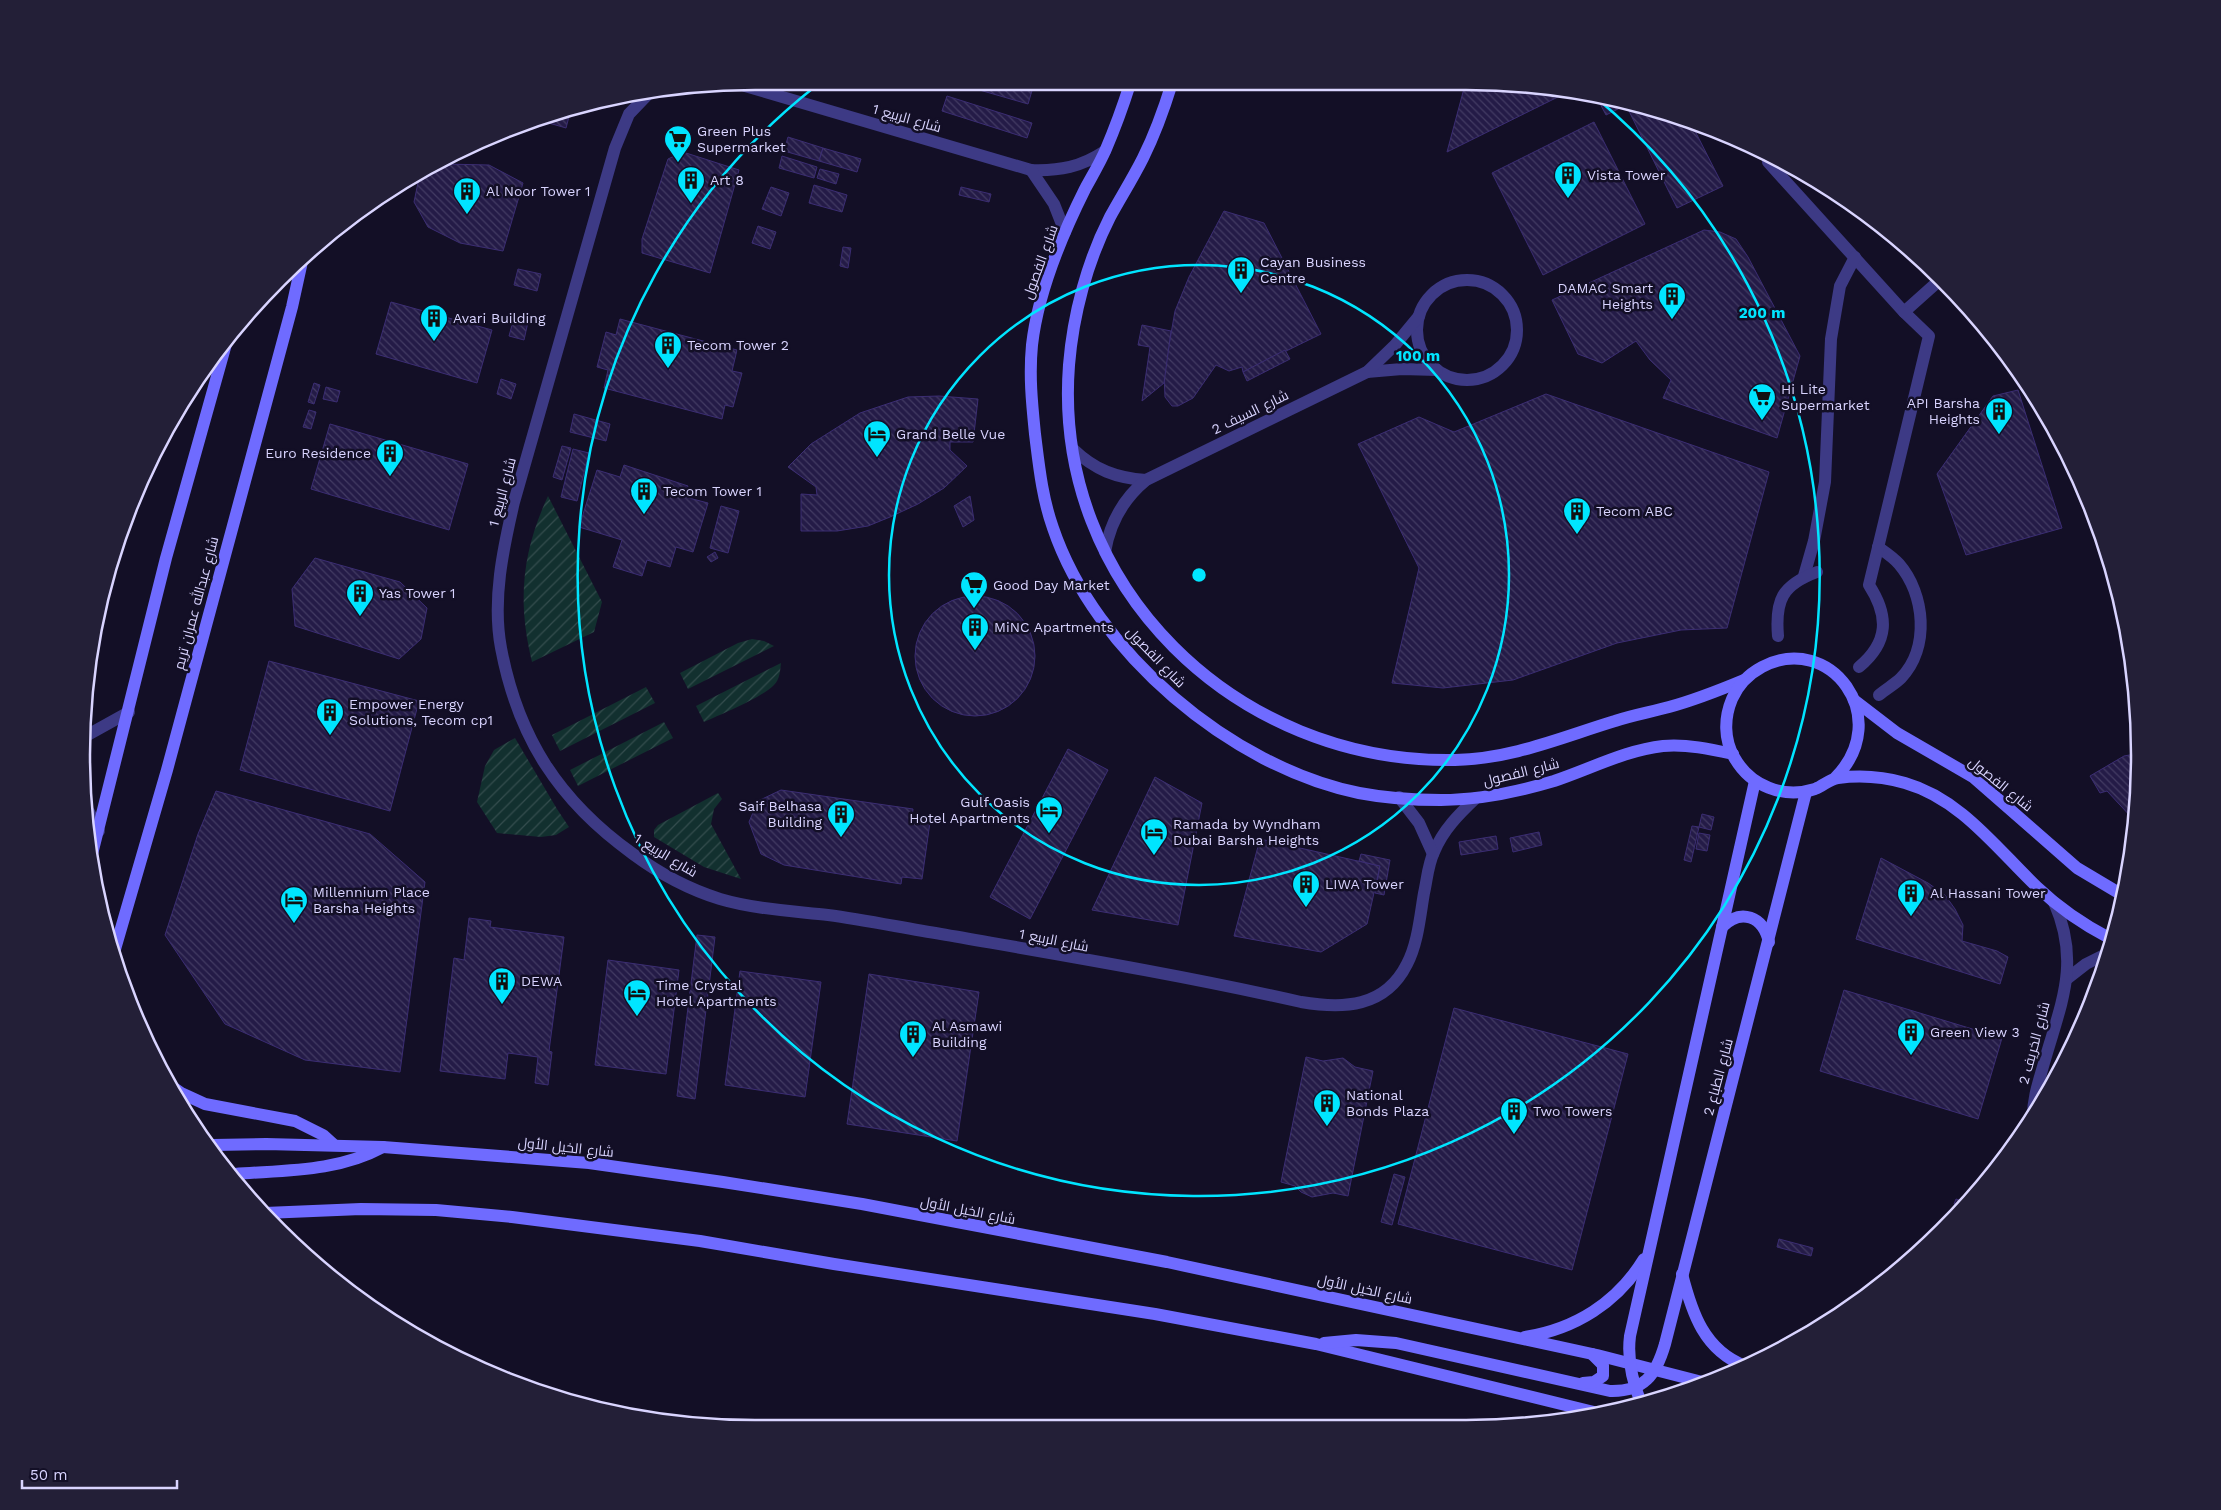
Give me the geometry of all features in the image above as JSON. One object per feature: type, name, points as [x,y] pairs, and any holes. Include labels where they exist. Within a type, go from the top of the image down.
[{"type":"main road","name":"شارع الفصول","points":[[1128,90],[1105,151],[1065,232],[1039,306],[1032,344],[1030,383],[1041,484],[1053,529],[1072,571],[1096,611],[1129,654],[1168,693],[1210,726],[1257,755],[1307,777],[1359,793],[1439,800],[1476,798],[1509,793],[1554,781],[1629,754],[1662,746],[1708,748],[1733,754]]},
{"type":"main road","name":"شارع الفصول","points":[[1170,90],[1160,120],[1145,155],[1110,218],[1097,247],[1078,308],[1069,367],[1069,398],[1073,449],[1080,484],[1091,519],[1105,552],[1123,585],[1154,626],[1189,663],[1229,694],[1281,724],[1320,740],[1369,754],[1414,760],[1458,760],[1503,755],[1546,745],[1615,721],[1709,694],[1744,680]]},
{"type":"main road","name":"شارع عبدالله عمران تريم","points":[[117,941],[169,761],[292,307],[300,271]]},
{"type":"main road","points":[[96,840],[129,712],[168,548],[218,363]]},
{"type":"main road","points":[[1787,659],[1804,660],[1820,665],[1834,673],[1846,685],[1854,700],[1858,714],[1858,742],[1846,768],[1822,787],[1806,792],[1788,793],[1771,789],[1755,781],[1738,764],[1733,754],[1728,739],[1726,723],[1729,707],[1735,692],[1744,680],[1771,662],[1787,659]]},
{"type":"main road","name":"شارع الفصول","points":[[1854,700],[1896,733],[1973,777],[2077,868],[2116,892]]},
{"type":"main road","points":[[1835,778],[1884,778],[1907,783],[1929,792],[1972,822],[2054,902],[2106,936]]},
{"type":"main road","name":"شارع الطباع 2","points":[[1638,1397],[1629,1362],[1630,1336],[1755,781]]},
{"type":"main road","name":"شارع الطباع 2","points":[[1656,1370],[1665,1344],[1682,1271],[1769,942],[1806,792]]},
{"type":"main road","points":[[1722,927],[1728,921],[1746,916],[1755,919],[1762,925],[1767,933],[1769,942]]},
{"type":"main road","points":[[183,1094],[205,1104],[295,1121],[323,1134],[334,1145]]},
{"type":"main road","name":"شارع الخيل الأول","points":[[217,1145],[383,1147],[589,1164],[862,1204],[1167,1262],[1629,1362],[1693,1380]]},
{"type":"main road","points":[[239,1174],[339,1165],[368,1155],[383,1147]]},
{"type":"main road","points":[[273,1213],[361,1209],[436,1210],[512,1217],[700,1241],[1155,1314],[1316,1344],[1582,1409]]},
{"type":"main road","points":[[1519,1338],[1558,1329],[1594,1311],[1625,1284],[1649,1250]]},
{"type":"main road","points":[[1682,1271],[1690,1304],[1702,1332],[1713,1346],[1727,1358],[1736,1362]]},
{"type":"main road","points":[[1316,1344],[1356,1340],[1396,1343],[1610,1391],[1623,1392],[1635,1388],[1647,1380],[1656,1370]]},
{"type":"main road","points":[[1573,1382],[1594,1382],[1602,1376],[1604,1365],[1592,1354]]},
{"type":"street","name":"شارع الربيع 1","points":[[758,90],[1031,170],[1059,170],[1075,167],[1091,161],[1105,151]]},
{"type":"street","name":"شارع الربيع 1","points":[[643,100],[630,114],[615,148],[514,502],[502,561],[499,600],[501,647],[515,700],[544,764],[564,792],[587,818],[623,847],[672,880],[721,899],[869,921],[1331,1007],[1346,1006],[1370,1000],[1390,986],[1400,976],[1412,950],[1433,854],[1451,823],[1476,798]]},
{"type":"street","points":[[1770,164],[1904,312],[1929,336],[1869,585],[1882,608],[1882,635],[1877,648],[1858,667]]},
{"type":"street","points":[[1031,170],[1054,204],[1065,232]]},
{"type":"street","points":[[1804,576],[1814,541],[1825,482],[1832,339],[1840,286],[1855,257]]},
{"type":"street","points":[[1462,280],[1485,283],[1497,290],[1507,300],[1514,313],[1517,331],[1514,348],[1500,368],[1490,375],[1466,380],[1448,377],[1438,370],[1426,360],[1419,346],[1416,331],[1424,302],[1434,291],[1447,283],[1462,280]]},
{"type":"street","points":[[1904,312],[1935,284]]},
{"type":"street","name":"شارع السيف 2","points":[[1105,552],[1107,538],[1118,512],[1135,489],[1146,480],[1367,372],[1395,345],[1419,316]]},
{"type":"street","name":"شارع السيف 2","points":[[1367,372],[1402,369],[1438,370]]},
{"type":"street","points":[[1073,449],[1083,459],[1103,471],[1119,477],[1146,480]]},
{"type":"street","points":[[1878,547],[1898,563],[1908,578],[1918,602],[1920,628],[1918,647],[1910,665],[1901,678],[1879,695]]},
{"type":"street","points":[[1778,636],[1776,616],[1780,600],[1790,586],[1804,576],[1816,572]]},
{"type":"street","points":[[91,733],[129,712]]},
{"type":"street","points":[[1399,797],[1419,823],[1433,854]]},
{"type":"street","points":[[94,822],[98,831]]},
{"type":"street","name":"شارع الخريف 2","points":[[2036,1098],[2037,1087],[2068,978],[2067,942],[2060,915],[2054,902]]},
{"type":"street","points":[[2068,978],[2086,964],[2099,957]]},
{"type":"green space","points":[[548,496],[602,602],[594,632],[532,662],[525,618],[525,577],[532,537]]},
{"type":"green space","points":[[752,639],[764,641],[774,646],[688,689],[680,673],[738,643]]},
{"type":"green space","points":[[781,663],[777,680],[768,690],[704,722],[696,706]]},
{"type":"green space","points":[[646,687],[655,703],[560,751],[552,735]]},
{"type":"green space","points":[[664,722],[673,738],[578,786],[570,770]]},
{"type":"green space","points":[[515,738],[569,827],[556,835],[541,837],[497,833],[477,802],[485,766],[494,750]]},
{"type":"green space","points":[[718,793],[722,799],[714,809],[711,824],[741,879],[704,867],[654,837],[654,830],[658,825]]},
{"type":"building","points":[[979,90],[1032,90],[1028,104]]},
{"type":"building","points":[[1464,90],[1509,91],[1558,97],[1447,152]]},
{"type":"building","points":[[947,96],[1032,123],[1027,138],[942,111]]},
{"type":"building","points":[[1600,104],[1619,108],[1606,115]]},
{"type":"building","points":[[1629,111],[1695,131],[1723,186],[1677,208]]},
{"type":"building","points":[[569,117],[566,128],[548,123]]},
{"type":"building","name":"Vista Tower","points":[[1594,122],[1645,224],[1543,275],[1492,173]]},
{"type":"building","points":[[788,137],[823,148],[819,161],[784,151]]},
{"type":"building","points":[[823,148],[861,159],[857,172],[819,161]]},
{"type":"building","name":"Art 8","points":[[683,152],[739,170],[710,273],[642,253],[642,239],[668,159]]},
{"type":"building","points":[[782,156],[817,167],[814,178],[779,168]]},
{"type":"building","name":"Al Noor Tower 1","points":[[451,164],[489,165],[523,183],[503,251],[460,243],[428,227],[414,202],[418,181]]},
{"type":"building","points":[[820,169],[839,174],[836,184],[817,178]]},
{"type":"building","points":[[814,185],[847,195],[842,212],[809,203]]},
{"type":"building","points":[[771,187],[789,193],[781,216],[762,209]]},
{"type":"building","points":[[961,187],[991,194],[989,202],[959,195]]},
{"type":"building","name":"Cayan Business Centre","points":[[1224,211],[1264,223],[1321,334],[1243,372],[1242,367],[1229,371],[1216,365],[1193,398],[1178,406],[1172,406],[1165,397],[1164,374],[1175,311],[1189,277]]},
{"type":"building","points":[[758,226],[776,232],[770,249],[752,243]]},
{"type":"building","name":"DAMAC Smart Heights","points":[[1704,230],[1720,232],[1736,239],[1748,257],[1800,356],[1777,438],[1663,398],[1671,380],[1650,360],[1636,341],[1602,363],[1578,354],[1552,300]]},
{"type":"building","points":[[843,247],[851,248],[848,268],[840,266]]},
{"type":"building","points":[[518,269],[541,274],[537,291],[514,285]]},
{"type":"building","name":"Avari Building","points":[[391,302],[492,330],[477,383],[376,354]]},
{"type":"building","points":[[514,318],[528,322],[524,340],[509,336]]},
{"type":"building","name":"Tecom Tower 2","points":[[620,319],[737,350],[732,371],[742,373],[733,407],[725,405],[722,419],[604,388],[608,370],[597,367],[606,332],[616,335]]},
{"type":"building","points":[[1142,325],[1171,331],[1164,383],[1142,401],[1150,347],[1138,345]]},
{"type":"building","points":[[1285,350],[1290,359],[1247,381],[1243,372]]},
{"type":"building","points":[[501,379],[516,384],[511,399],[497,394]]},
{"type":"building","points":[[314,383],[320,385],[314,404],[308,402]]},
{"type":"building","points":[[326,387],[340,391],[337,402],[323,399]]},
{"type":"building","name":"API Barsha Heights","points":[[2018,390],[2062,528],[1966,555],[1937,474],[1993,396]]},
{"type":"building","name":"Tecom ABC","points":[[1546,394],[1769,472],[1727,628],[1681,630],[1617,643],[1513,680],[1443,688],[1392,683],[1419,568],[1358,444],[1419,417],[1454,432]]},
{"type":"building","name":"Grand Belle Vue","points":[[939,396],[978,399],[973,442],[950,442],[950,450],[967,466],[944,488],[918,504],[868,526],[837,531],[801,531],[801,494],[817,495],[816,487],[788,467],[811,444],[860,413],[908,397]]},
{"type":"building","points":[[309,410],[316,412],[311,429],[303,427]]},
{"type":"building","points":[[574,414],[610,424],[606,441],[570,432]]},
{"type":"building","name":"Euro Residence","points":[[330,424],[468,464],[449,530],[311,489]]},
{"type":"building","points":[[562,446],[571,448],[562,480],[553,477]]},
{"type":"building","points":[[573,449],[589,453],[577,501],[561,497]]},
{"type":"building","name":"Tecom Tower 1","points":[[624,465],[688,486],[685,497],[708,503],[693,552],[676,547],[670,567],[647,560],[642,576],[613,567],[622,540],[579,527],[597,470],[620,477]]},
{"type":"building","points":[[970,496],[974,520],[963,527],[954,506]]},
{"type":"building","points":[[721,506],[739,511],[728,553],[710,548]]},
{"type":"building","points":[[715,552],[718,558],[711,562],[707,557]]},
{"type":"building","name":"Yas Tower 1","points":[[315,558],[400,582],[427,608],[421,639],[399,659],[295,626],[292,589]]},
{"type":"building","name":"MiNC Apartments","points":[[975,596],[998,601],[1008,606],[1017,614],[1025,623],[1030,633],[1035,656],[1030,679],[1025,689],[1017,698],[1008,706],[998,711],[975,716],[952,711],[942,706],[933,698],[925,689],[920,679],[915,656],[920,633],[925,623],[933,614],[942,606],[952,601]]},
{"type":"building","name":"Empower Energy Solutions, Tecom cp1","points":[[269,661],[419,701],[390,811],[240,770]]},
{"type":"building","name":"Gulf Oasis Hotel Apartments","points":[[1068,749],[1108,770],[1030,919],[990,897]]},
{"type":"building","points":[[2131,755],[2128,814],[2107,791],[2100,793],[2090,776],[2124,756]]},
{"type":"building","name":"Ramada by Wyndham Dubai Barsha Heights","points":[[1155,777],[1202,803],[1178,925],[1092,910]]},
{"type":"building","name":"Saif Belhasa Building","points":[[781,790],[913,809],[912,818],[930,822],[922,879],[902,877],[901,884],[784,865],[761,854],[749,822],[758,801]]},
{"type":"building","name":"Millennium Place Barsha Heights","points":[[216,791],[370,834],[425,882],[400,1072],[305,1060],[225,1024],[165,935],[198,834]]},
{"type":"building","points":[[1702,814],[1714,817],[1711,830],[1699,827]]},
{"type":"building","points":[[1692,826],[1699,827],[1691,862],[1684,860]]},
{"type":"building","points":[[1539,832],[1542,845],[1513,852],[1510,838]]},
{"type":"building","points":[[1699,833],[1710,835],[1707,851],[1696,849]]},
{"type":"building","points":[[1496,836],[1498,849],[1461,855],[1459,842]]},
{"type":"building","name":"LIWA Tower","points":[[1260,839],[1380,866],[1367,924],[1321,952],[1234,936]]},
{"type":"building","points":[[1361,854],[1390,860],[1384,895],[1375,893],[1380,866],[1359,861]]},
{"type":"building","name":"Al Hassani Tower","points":[[1881,858],[1928,883],[1945,895],[1963,925],[1962,941],[1997,951],[2008,957],[2000,984],[1856,939]]},
{"type":"building","name":"DEWA","points":[[469,918],[491,921],[490,927],[564,937],[549,1051],[552,1052],[548,1085],[535,1083],[538,1057],[508,1053],[505,1079],[440,1071],[454,958],[464,960]]},
{"type":"building","points":[[697,935],[715,937],[695,1099],[677,1096]]},
{"type":"building","name":"Time Crystal Hotel Apartments","points":[[608,960],[679,970],[666,1074],[595,1065]]},
{"type":"building","points":[[740,971],[821,982],[805,1097],[725,1085]]},
{"type":"building","name":"Al Asmawi Building","points":[[869,974],[979,992],[957,1141],[847,1124]]},
{"type":"building","name":"Green View 3","points":[[1844,990],[2002,1038],[1978,1119],[1820,1071]]},
{"type":"building","name":"Two Towers","points":[[1454,1008],[1628,1054],[1572,1270],[1398,1224]]},
{"type":"building","name":"National Bonds Plaza","points":[[1306,1057],[1323,1061],[1343,1058],[1355,1067],[1373,1071],[1348,1196],[1333,1193],[1312,1197],[1301,1192],[1295,1186],[1281,1182]]},
{"type":"building","points":[[1394,1174],[1405,1177],[1392,1225],[1381,1222]]},
{"type":"building","points":[[1779,1239],[1813,1248],[1811,1256],[1777,1247]]},
{"type":"place","name":"Green Plus Supermarket","points":[[678,163]]},
{"type":"place","name":"Vista Tower","points":[[1568,199]]},
{"type":"place","name":"Art 8","points":[[691,204]]},
{"type":"place","name":"Al Noor Tower 1","points":[[467,215]]},
{"type":"place","name":"Cayan Business Centre","points":[[1241,294]]},
{"type":"place","name":"DAMAC Smart Heights","points":[[1672,320]]},
{"type":"place","name":"Avari Building","points":[[434,342]]},
{"type":"place","name":"Tecom Tower 2","points":[[668,369]]},
{"type":"place","name":"Hi Lite Supermarket","points":[[1762,421]]},
{"type":"place","name":"API Barsha Heights","points":[[1999,435]]},
{"type":"place","name":"Grand Belle Vue","points":[[877,458]]},
{"type":"place","name":"Euro Residence","points":[[390,477]]},
{"type":"place","name":"Tecom Tower 1","points":[[644,515]]},
{"type":"place","name":"Tecom ABC","points":[[1577,535]]},
{"type":"place","name":"Good Day Market","points":[[974,609]]},
{"type":"place","name":"Yas Tower 1","points":[[360,617]]},
{"type":"place","name":"MiNC Apartments","points":[[975,651]]},
{"type":"place","name":"Empower Energy Solutions, Tecom cp1","points":[[330,736]]},
{"type":"place","name":"Gulf Oasis Hotel Apartments","points":[[1049,834]]},
{"type":"place","name":"Saif Belhasa Building","points":[[841,838]]},
{"type":"place","name":"Ramada by Wyndham Dubai Barsha Heights","points":[[1154,856]]},
{"type":"place","name":"LIWA Tower","points":[[1306,908]]},
{"type":"place","name":"Al Hassani Tower","points":[[1911,917]]},
{"type":"place","name":"Millennium Place Barsha Heights","points":[[294,924]]},
{"type":"place","name":"DEWA","points":[[502,1005]]},
{"type":"place","name":"Time Crystal Hotel Apartments","points":[[637,1017]]},
{"type":"place","name":"Green View 3","points":[[1911,1056]]},
{"type":"place","name":"Al Asmawi Building","points":[[913,1058]]},
{"type":"place","name":"National Bonds Plaza","points":[[1327,1127]]},
{"type":"place","name":"Two Towers","points":[[1514,1135]]}]
